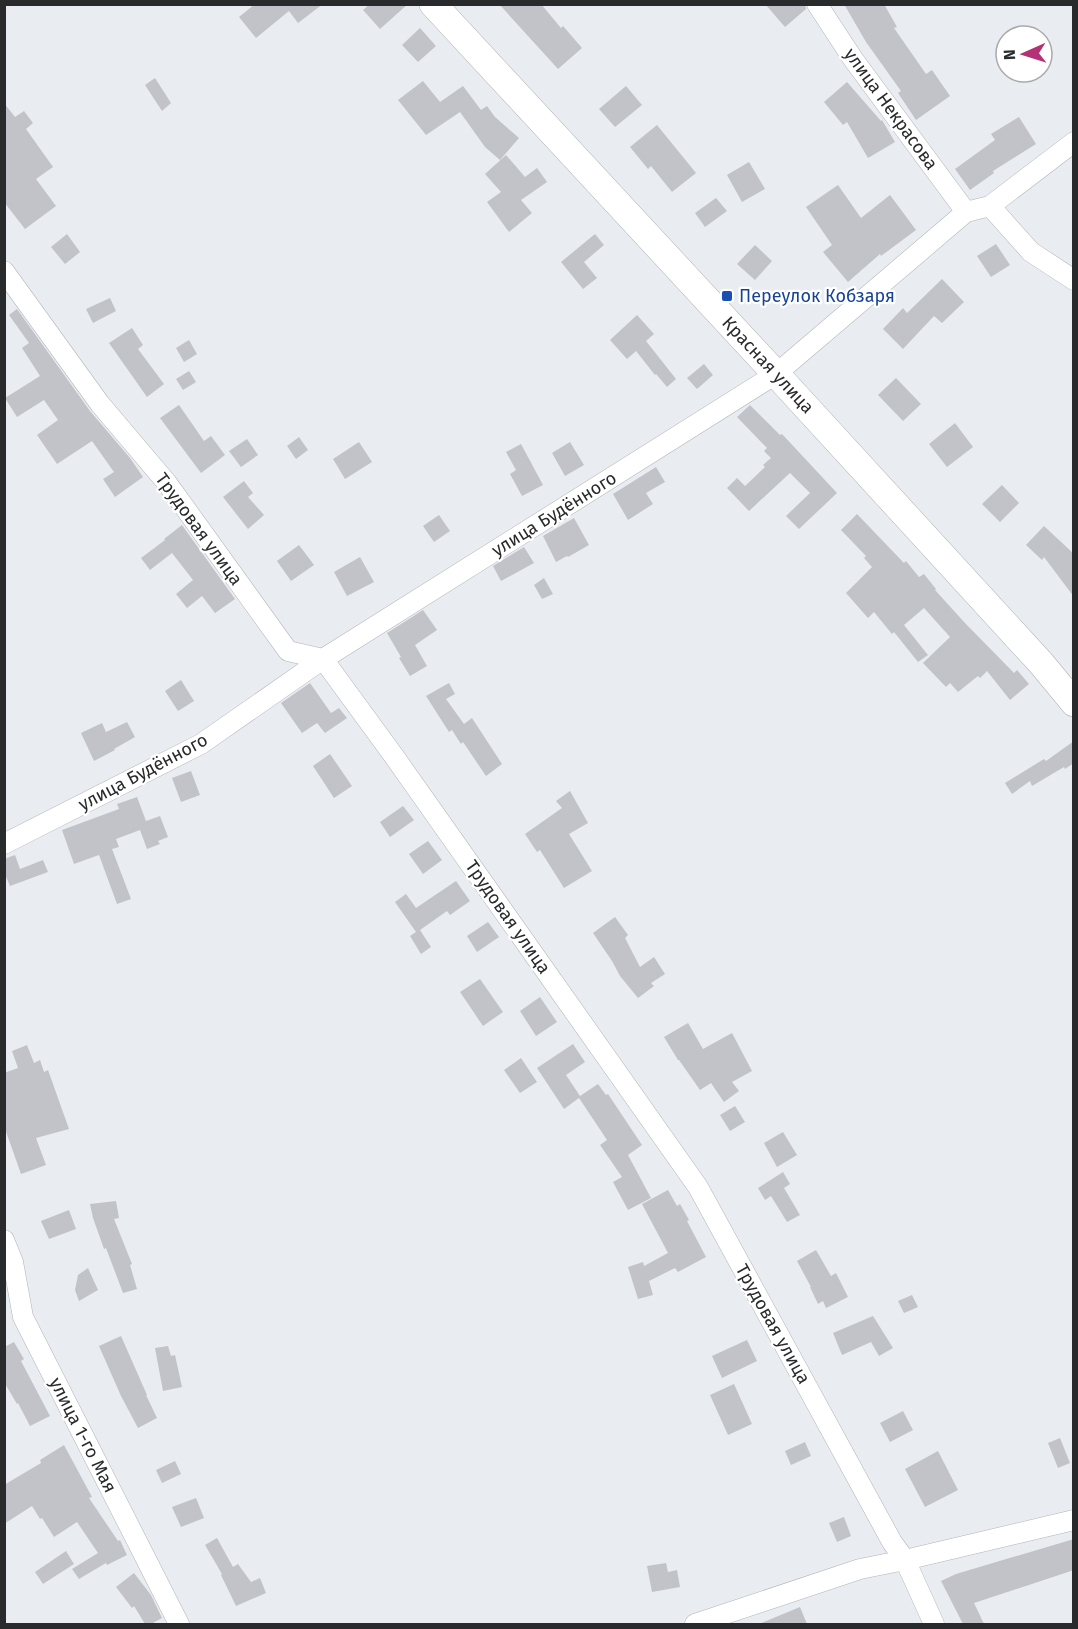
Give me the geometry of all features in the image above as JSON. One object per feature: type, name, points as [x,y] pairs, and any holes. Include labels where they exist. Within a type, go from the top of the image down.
[{"type":"main road","name":"Красная улица","points":[[433,4],[1041,663],[1074,704]]},
{"type":"street","name":"улица Некрасова","points":[[817,4],[854,59],[966,212]]},
{"type":"street","name":"улица Будённого","points":[[4,843],[201,744],[323,659],[776,374],[966,212],[990,206],[1074,142]]},
{"type":"street","points":[[990,206],[1031,252],[1074,280]]},
{"type":"street","name":"Трудовая улица","points":[[4,271],[100,404],[167,483],[288,651],[323,659],[698,1188],[892,1542],[905,1560],[934,1624]]},
{"type":"street","name":"улица 1-го Мая","points":[[4,1240],[13,1262],[23,1317],[179,1624]]},
{"type":"street","points":[[695,1624],[860,1569],[1074,1520]]},
{"type":"building","points":[[255,4],[323,4],[298,23],[289,11],[256,38],[239,17]]},
{"type":"building","points":[[370,4],[408,4],[380,29],[363,10]]},
{"type":"building","points":[[499,4],[541,4],[582,48],[558,69]]},
{"type":"building","points":[[765,4],[805,4],[806,9],[785,27]]},
{"type":"building","points":[[844,4],[884,4],[897,27],[894,28],[926,74],[932,70],[950,96],[916,120],[898,93],[901,91],[866,42]]},
{"type":"building","points":[[420,28],[436,46],[418,62],[402,45]]},
{"type":"building","points":[[155,78],[171,103],[162,111],[145,85]]},
{"type":"building","points":[[423,81],[440,102],[463,86],[481,110],[487,106],[495,117],[519,138],[500,160],[485,147],[460,112],[426,135],[398,100]]},
{"type":"building","points":[[847,82],[882,120],[895,142],[868,158],[847,122],[843,125],[824,102]]},
{"type":"building","points":[[626,86],[642,105],[615,127],[599,109]]},
{"type":"building","points":[[4,103],[15,117],[24,111],[33,123],[26,129],[53,167],[36,179],[56,206],[25,229],[4,202]]},
{"type":"building","points":[[1019,117],[1036,144],[993,171],[994,173],[970,190],[955,169],[995,140],[991,134]]},
{"type":"building","points":[[657,125],[696,173],[672,192],[651,166],[648,169],[630,147]]},
{"type":"building","points":[[506,155],[525,177],[537,168],[547,182],[521,200],[532,213],[509,232],[487,202],[501,192],[485,174]]},
{"type":"building","points":[[749,162],[765,189],[742,202],[727,175]]},
{"type":"building","points":[[838,185],[861,218],[890,195],[916,230],[881,256],[880,254],[848,282],[823,252],[832,245],[806,207]]},
{"type":"building","points":[[716,198],[727,211],[705,227],[695,213]]},
{"type":"building","points":[[67,234],[80,252],[65,264],[51,247]]},
{"type":"building","points":[[595,234],[604,245],[584,262],[597,278],[583,289],[561,262]]},
{"type":"building","points":[[996,244],[1010,265],[991,277],[977,256]]},
{"type":"building","points":[[755,245],[772,261],[755,280],[737,264]]},
{"type":"building","points":[[942,279],[964,302],[942,323],[934,316],[903,349],[883,329],[903,308],[907,313]]},
{"type":"building","points":[[110,298],[116,311],[93,323],[86,309]]},
{"type":"building","points":[[17,309],[90,411],[143,477],[115,497],[103,479],[114,472],[92,441],[57,464],[37,435],[58,420],[44,400],[17,417],[5,398],[40,376],[22,348],[29,343],[9,315]]},
{"type":"building","points":[[637,315],[654,334],[646,341],[676,379],[667,387],[636,351],[627,359],[610,340]]},
{"type":"building","points":[[132,328],[143,345],[138,349],[164,384],[147,397],[109,343]]},
{"type":"building","points":[[189,340],[197,354],[184,362],[176,348]]},
{"type":"building","points":[[704,364],[713,375],[697,389],[687,378]]},
{"type":"building","points":[[189,371],[196,382],[183,390],[176,379]]},
{"type":"building","points":[[896,378],[921,404],[903,421],[878,395]]},
{"type":"building","points":[[179,405],[204,441],[211,436],[225,455],[201,473],[160,418]]},
{"type":"building","points":[[750,405],[780,435],[782,434],[837,493],[799,529],[786,516],[810,493],[790,473],[749,511],[727,488],[737,478],[745,486],[771,458],[764,451],[767,448],[737,417]]},
{"type":"building","points":[[955,423],[973,447],[947,467],[929,444]]},
{"type":"building","points":[[299,437],[308,450],[296,459],[287,446]]},
{"type":"building","points":[[247,439],[258,455],[241,467],[229,451]]},
{"type":"building","points":[[359,442],[372,462],[345,479],[333,459]]},
{"type":"building","points":[[570,442],[584,465],[565,476],[552,453]]},
{"type":"building","points":[[521,444],[543,485],[522,496],[510,474],[516,470],[506,452]]},
{"type":"building","points":[[656,467],[665,482],[646,493],[653,504],[628,520],[613,494]]},
{"type":"building","points":[[244,481],[253,493],[248,497],[264,515],[248,529],[223,497]]},
{"type":"building","points":[[1002,485],[1019,503],[1000,522],[982,504]]},
{"type":"building","points":[[857,514],[904,563],[906,561],[919,577],[924,574],[935,590],[965,623],[1014,673],[1017,670],[1029,684],[1010,700],[987,671],[958,692],[950,683],[946,687],[923,663],[950,637],[924,608],[904,625],[928,655],[918,662],[894,632],[892,634],[874,612],[868,618],[846,593],[872,567],[864,558],[866,556],[841,530]]},
{"type":"building","points":[[439,515],[450,531],[434,542],[423,526]]},
{"type":"building","points":[[574,518],[589,545],[556,562],[543,536]]},
{"type":"building","points":[[182,525],[235,599],[215,613],[202,596],[187,608],[176,594],[193,580],[172,553],[150,570],[141,558]]},
{"type":"building","points":[[1044,526],[1074,554],[1074,597],[1044,557],[1042,560],[1026,545]]},
{"type":"building","points":[[299,545],[314,565],[291,581],[277,561]]},
{"type":"building","points":[[524,547],[534,563],[501,581],[493,566]]},
{"type":"building","points":[[360,557],[374,582],[347,596],[334,572]]},
{"type":"building","points":[[544,578],[553,594],[542,599],[534,585]]},
{"type":"building","points":[[423,610],[437,630],[415,645],[427,666],[410,676],[387,633]]},
{"type":"building","points":[[181,680],[194,701],[178,711],[165,691]]},
{"type":"building","points":[[310,683],[331,713],[339,708],[347,718],[325,733],[317,723],[302,733],[281,703]]},
{"type":"building","points":[[449,683],[455,694],[446,699],[464,724],[472,718],[502,764],[486,776],[463,742],[461,744],[452,730],[449,732],[426,696]]},
{"type":"building","points":[[127,722],[135,737],[94,761],[81,733],[102,723],[106,732]]},
{"type":"building","points":[[1074,741],[1074,763],[1032,786],[1030,781],[1012,794],[1005,783],[1044,759],[1046,761]]},
{"type":"building","points":[[330,754],[352,786],[334,798],[313,766]]},
{"type":"building","points":[[191,771],[200,795],[181,802],[172,778]]},
{"type":"building","points":[[570,791],[588,823],[569,834],[592,871],[564,888],[540,850],[537,852],[525,834],[562,808],[556,801]]},
{"type":"building","points":[[137,797],[146,821],[160,816],[168,837],[158,841],[160,844],[147,849],[140,830],[116,839],[119,847],[112,849],[131,899],[117,904],[99,855],[74,864],[62,830],[119,809],[117,804]]},
{"type":"building","points":[[403,806],[414,820],[390,837],[380,822]]},
{"type":"building","points":[[428,841],[442,860],[423,874],[409,854]]},
{"type":"building","points":[[15,855],[20,869],[43,860],[48,872],[10,886],[4,872],[4,859]]},
{"type":"building","points":[[456,881],[470,901],[450,915],[447,911],[420,930],[431,947],[421,954],[410,936],[416,932],[395,902],[406,894],[416,908]]},
{"type":"building","points":[[615,917],[628,935],[625,938],[640,967],[654,957],[665,974],[651,983],[654,986],[638,998],[620,976],[593,933]]},
{"type":"building","points":[[488,922],[499,937],[477,952],[467,936]]},
{"type":"building","points":[[480,979],[503,1012],[483,1026],[460,992]]},
{"type":"building","points":[[540,997],[557,1022],[536,1036],[520,1011]]},
{"type":"building","points":[[688,1023],[703,1049],[732,1033],[752,1071],[732,1082],[739,1091],[724,1102],[711,1083],[700,1090],[664,1037]]},
{"type":"building","points":[[573,1044],[585,1062],[566,1075],[580,1096],[598,1084],[606,1095],[608,1094],[642,1145],[628,1155],[651,1198],[628,1210],[613,1182],[622,1177],[600,1145],[607,1140],[579,1098],[564,1109],[537,1068]]},
{"type":"building","points":[[27,1045],[34,1063],[40,1060],[44,1072],[48,1070],[69,1129],[36,1138],[46,1165],[21,1174],[4,1126],[4,1073],[18,1068],[12,1051]]},
{"type":"building","points":[[521,1058],[537,1082],[520,1093],[504,1070]]},
{"type":"building","points":[[735,1106],[745,1122],[730,1131],[720,1115]]},
{"type":"building","points":[[783,1132],[797,1155],[777,1167],[764,1143]]},
{"type":"building","points":[[783,1172],[790,1184],[784,1188],[800,1215],[787,1222],[771,1196],[765,1200],[758,1188]]},
{"type":"building","points":[[668,1190],[677,1206],[680,1204],[706,1257],[678,1272],[675,1268],[649,1281],[653,1295],[638,1299],[628,1267],[643,1262],[644,1266],[668,1253],[642,1204]]},
{"type":"building","points":[[116,1201],[119,1218],[114,1219],[132,1264],[130,1265],[137,1289],[123,1293],[106,1248],[104,1249],[90,1204]]},
{"type":"building","points":[[69,1210],[76,1229],[49,1239],[41,1221]]},
{"type":"building","points":[[816,1250],[831,1276],[836,1273],[848,1297],[826,1308],[823,1301],[818,1304],[797,1261]]},
{"type":"building","points":[[88,1268],[98,1290],[79,1301],[75,1290],[78,1275]]},
{"type":"building","points":[[912,1295],[918,1307],[904,1313],[898,1301]]},
{"type":"building","points":[[873,1316],[893,1348],[879,1356],[871,1342],[842,1355],[833,1333]]},
{"type":"building","points":[[121,1336],[157,1418],[138,1428],[99,1346]]},
{"type":"building","points":[[747,1340],[757,1361],[722,1378],[712,1356]]},
{"type":"building","points":[[14,1342],[24,1359],[21,1361],[50,1416],[30,1426],[4,1382],[4,1347]]},
{"type":"building","points":[[168,1346],[171,1356],[175,1355],[182,1387],[163,1391],[155,1348]]},
{"type":"building","points":[[734,1384],[752,1424],[728,1435],[710,1395]]},
{"type":"building","points":[[903,1411],[913,1430],[890,1442],[880,1423]]},
{"type":"building","points":[[1060,1438],[1070,1463],[1058,1468],[1048,1443]]},
{"type":"building","points":[[805,1442],[811,1456],[791,1465],[785,1451]]},
{"type":"building","points":[[64,1445],[92,1497],[89,1498],[118,1541],[120,1540],[127,1555],[107,1565],[106,1563],[79,1579],[72,1569],[98,1553],[77,1522],[54,1537],[32,1506],[4,1524],[4,1485],[41,1463],[40,1460]]},
{"type":"building","points":[[938,1451],[958,1490],[925,1507],[905,1469]]},
{"type":"building","points":[[175,1461],[181,1474],[162,1483],[156,1470]]},
{"type":"building","points":[[196,1498],[204,1518],[181,1527],[172,1507]]},
{"type":"building","points":[[844,1517],[851,1536],[837,1542],[829,1523]]},
{"type":"building","points":[[217,1538],[233,1567],[238,1564],[251,1582],[260,1578],[266,1593],[236,1606],[222,1574],[205,1545]]},
{"type":"building","points":[[1074,1539],[1074,1570],[974,1603],[984,1624],[963,1624],[941,1581],[956,1574]]},
{"type":"building","points":[[66,1551],[74,1564],[43,1584],[35,1572]]},
{"type":"building","points":[[666,1563],[668,1572],[677,1570],[680,1587],[652,1592],[647,1566]]},
{"type":"building","points":[[134,1573],[151,1595],[162,1618],[151,1624],[145,1624],[134,1606],[132,1608],[116,1587]]},
{"type":"building","points":[[800,1607],[807,1624],[759,1624]]},
{"type":"place","name":"Переулок Кобзаря","points":[[727,296]]}]
